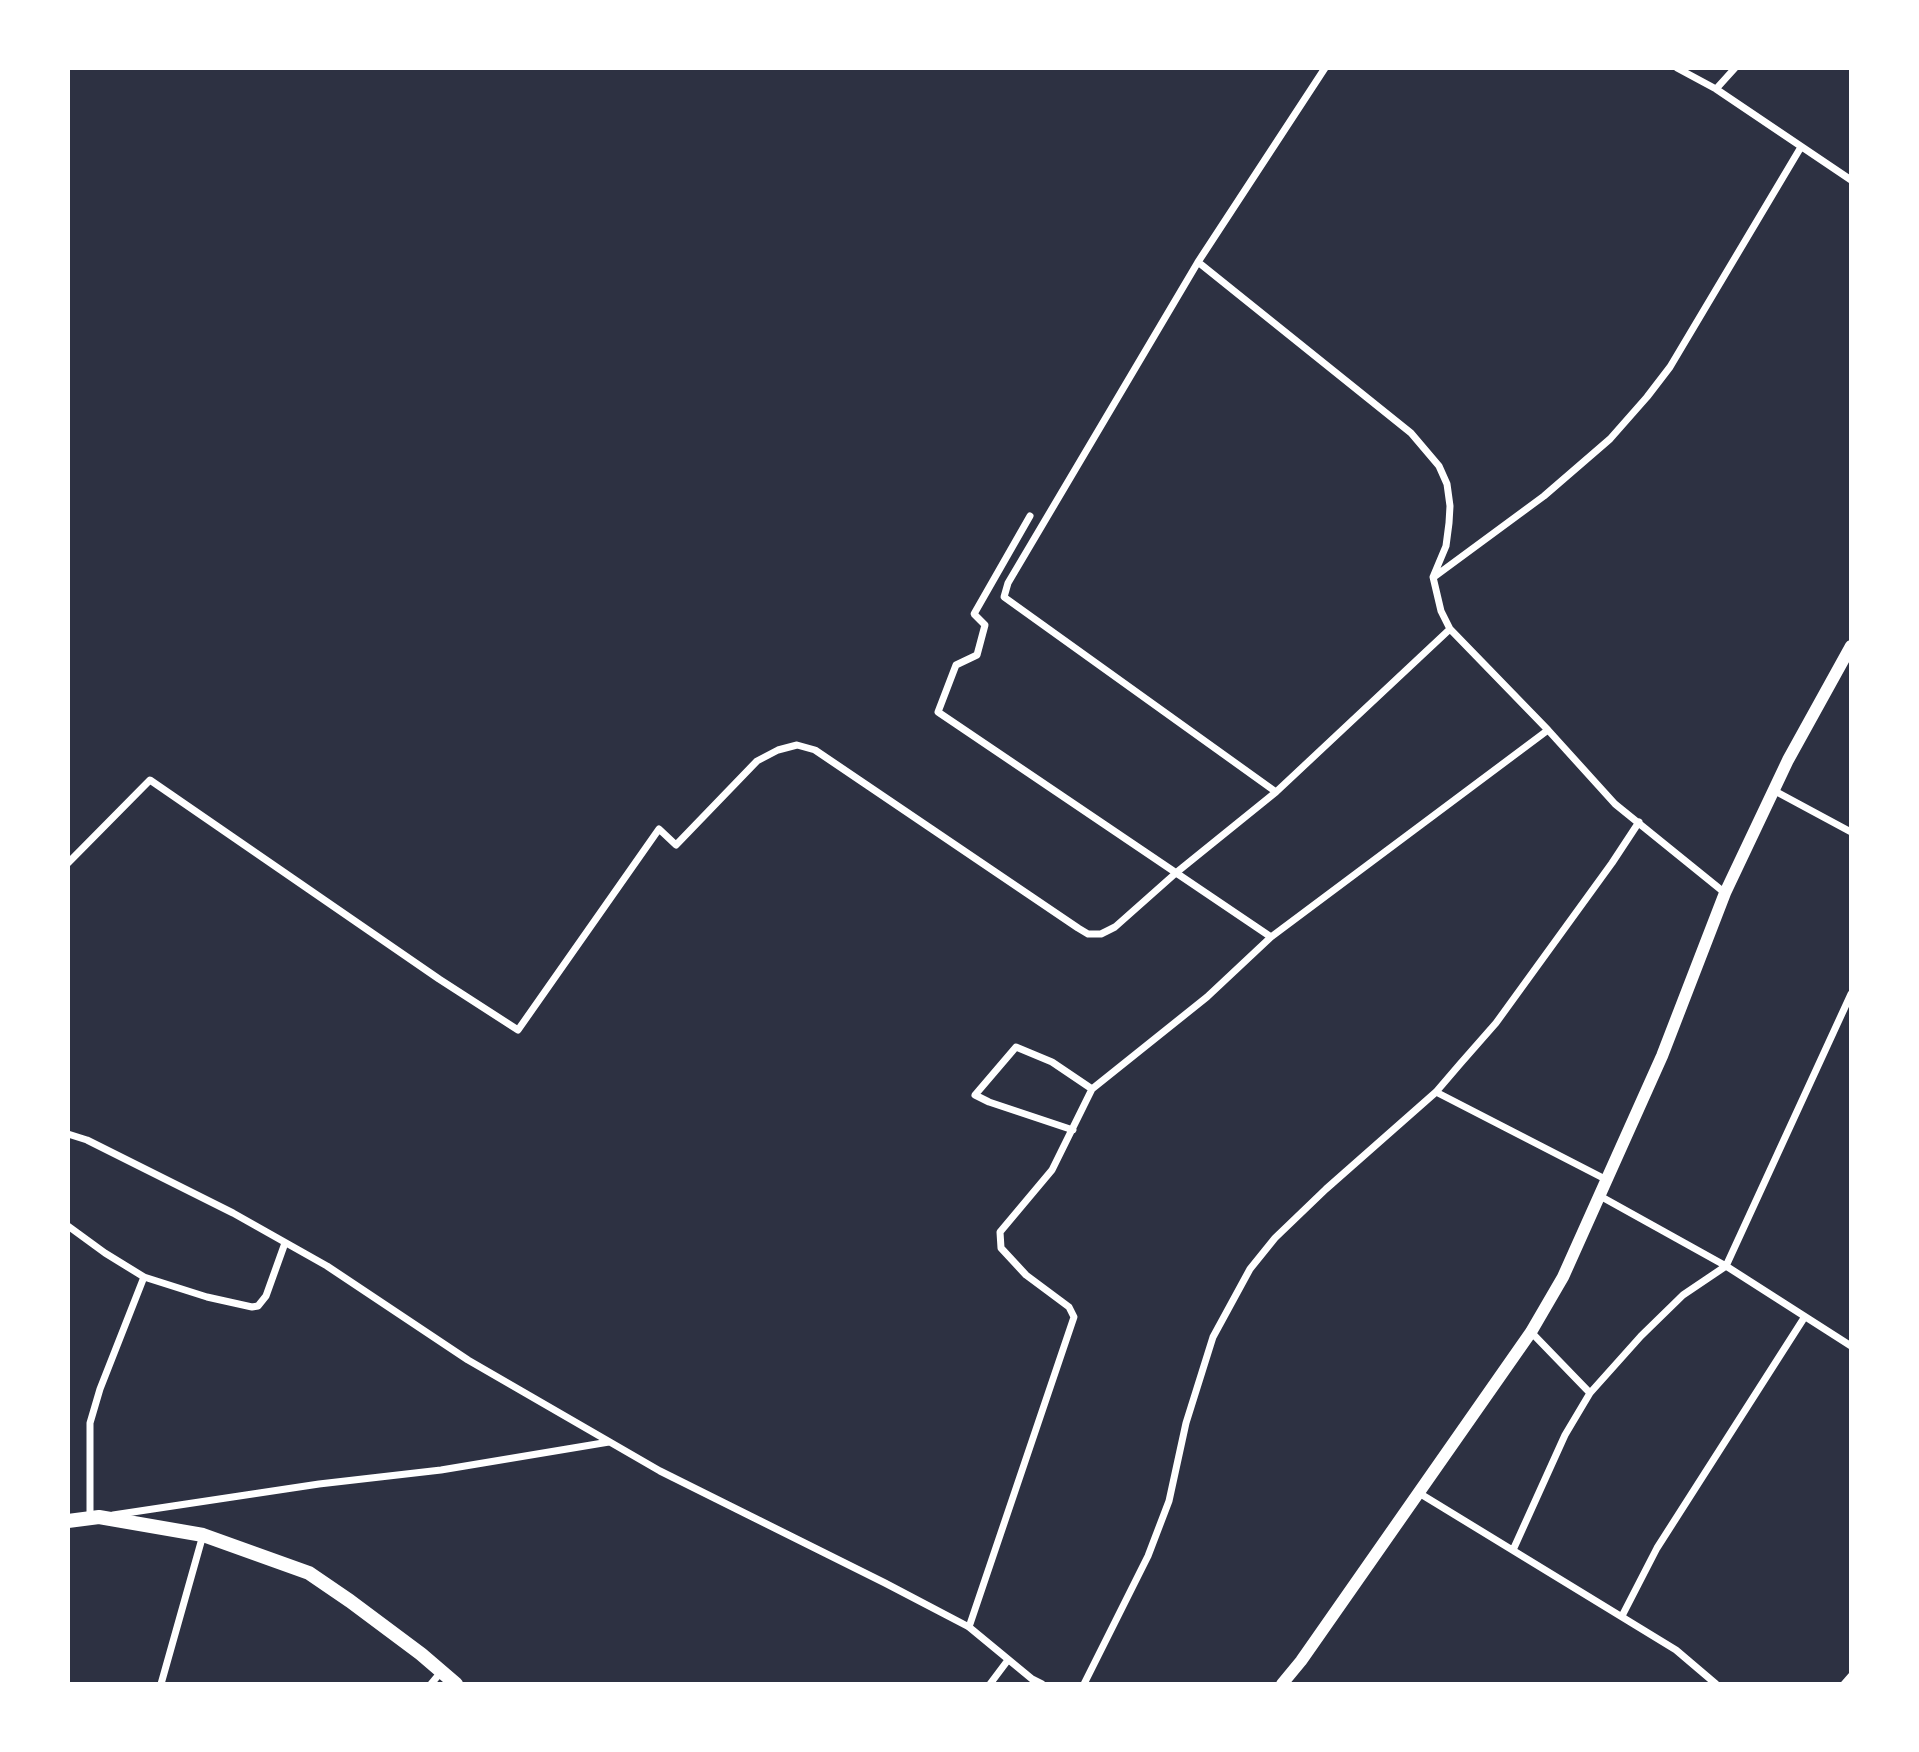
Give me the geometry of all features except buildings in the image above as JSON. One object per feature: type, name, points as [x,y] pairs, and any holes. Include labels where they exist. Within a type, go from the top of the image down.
[{"type":"main road","points":[[68,1521],[94,1518],[203,1535],[309,1573],[350,1601],[456,1684]]},
{"type":"street","points":[[1276,792],[1004,597],[1008,583],[1198,262],[1325,68]]},
{"type":"street","points":[[1677,68],[1716,89],[1851,180]]},
{"type":"street","points":[[1716,89],[1735,68]]},
{"type":"street","points":[[1433,577],[1544,496],[1610,439],[1647,397],[1670,367],[1801,147]]},
{"type":"street","points":[[1198,262],[1411,433],[1439,466],[1447,484],[1450,506],[1446,546],[1433,577],[1441,611],[1450,629],[1615,804],[1725,892]]},
{"type":"street","points":[[1030,516],[974,614],[985,625],[977,655],[956,665],[938,712],[1271,937]]},
{"type":"street","points":[[68,863],[150,780],[518,1030],[659,829],[676,845],[757,761],[778,750],[797,745],[815,750],[1088,933],[1101,934],[1115,927],[1177,872],[1276,792],[1450,629]]},
{"type":"street","points":[[1282,1684],[1301,1661],[1531,1332],[1563,1277],[1662,1056],[1725,892],[1773,789],[1851,646]]},
{"type":"street","points":[[969,1628],[1074,1317],[1069,1307],[1026,1275],[1001,1248],[1000,1232],[1052,1170],[1092,1089],[1207,997],[1271,937],[1548,730]]},
{"type":"street","points":[[1773,789],[1851,832]]},
{"type":"street","points":[[1084,1684],[1148,1556],[1170,1501],[1186,1423],[1213,1337],[1250,1269],[1275,1238],[1326,1189],[1436,1092],[1496,1023],[1639,822]]},
{"type":"street","points":[[1513,1550],[1560,1446],[1590,1393],[1641,1336],[1684,1295],[1726,1266],[1851,993]]},
{"type":"street","points":[[1073,1130],[975,1095],[1016,1047],[1052,1062],[1092,1089]]},
{"type":"street","points":[[1436,1092],[1607,1180]]},
{"type":"street","points":[[68,1133],[88,1140],[233,1213],[327,1266],[468,1360],[660,1471],[969,1628],[1032,1679],[1042,1684]]},
{"type":"street","points":[[1600,1196],[1726,1266],[1851,1346]]},
{"type":"street","points":[[68,1226],[105,1254],[144,1277],[239,1306],[258,1307],[266,1296],[285,1243]]},
{"type":"street","points":[[144,1277],[100,1389],[90,1423],[94,1518],[319,1484],[441,1470],[609,1442]]},
{"type":"street","points":[[1622,1616],[1657,1548],[1804,1318]]},
{"type":"street","points":[[1531,1332],[1590,1393]]},
{"type":"street","points":[[1419,1493],[1676,1650],[1716,1684]]},
{"type":"street","points":[[161,1684],[203,1535]]},
{"type":"street","points":[[990,1684],[1008,1660]]},
{"type":"street","points":[[431,1684],[441,1671]]},
{"type":"street","points":[[1844,1684],[1851,1676]]}]
